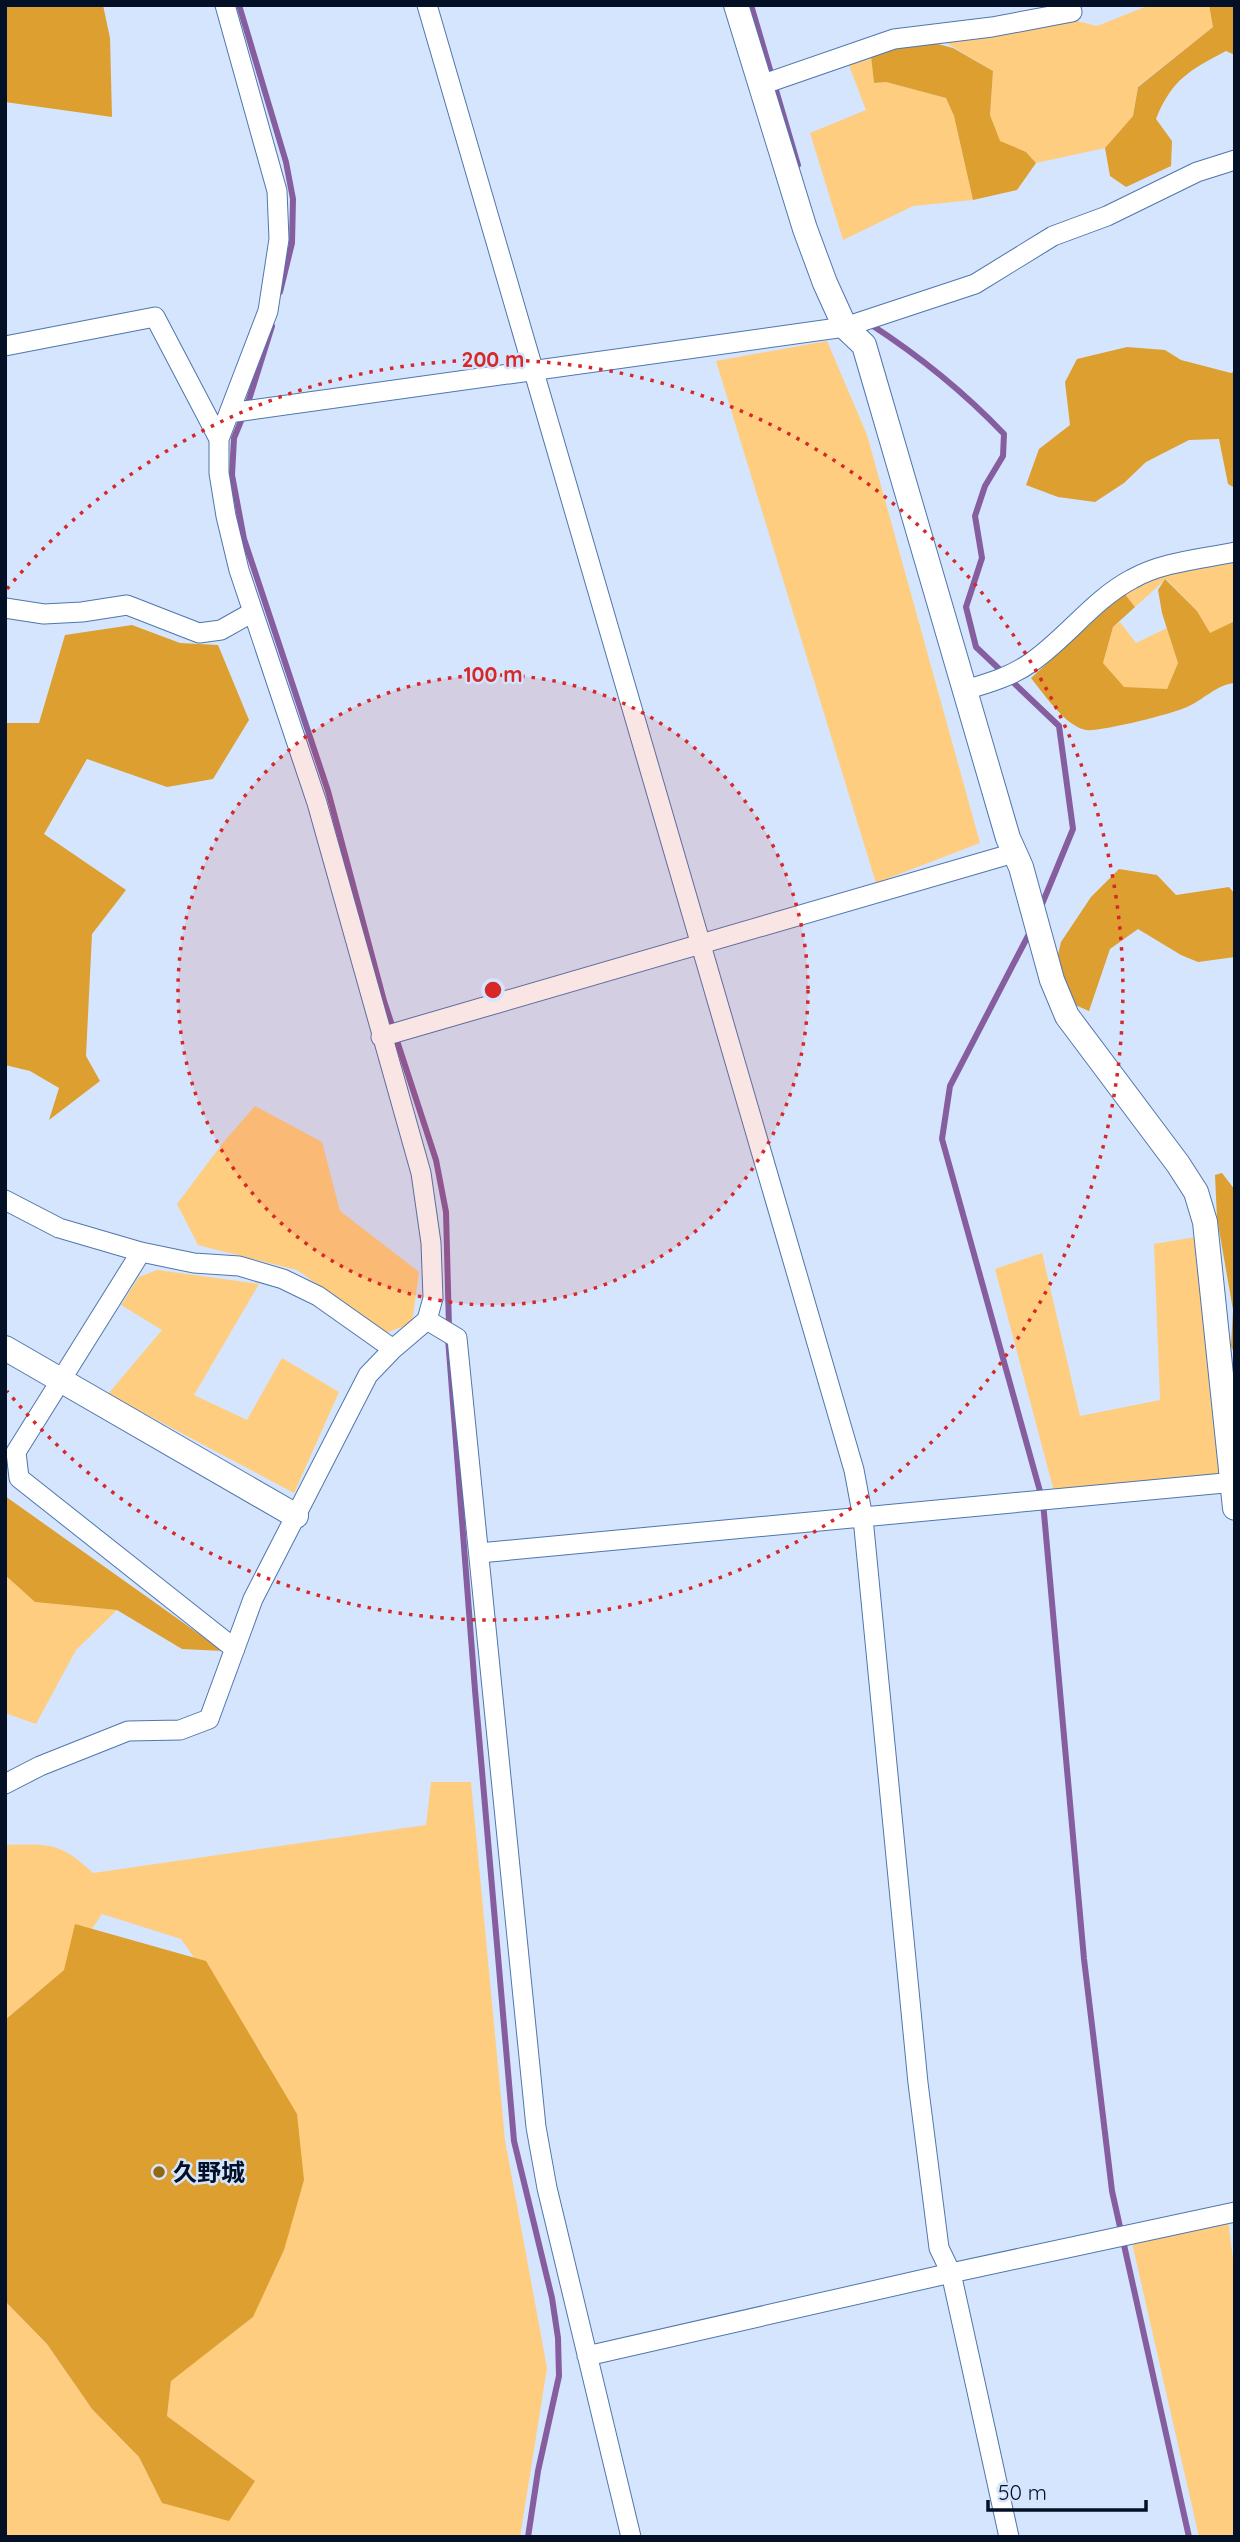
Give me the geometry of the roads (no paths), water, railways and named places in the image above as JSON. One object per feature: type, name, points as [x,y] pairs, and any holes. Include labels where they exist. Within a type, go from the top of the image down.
[{"type":"street","points":[[5,1784],[40,1766],[128,1731],[180,1730],[209,1719],[253,1599],[368,1375],[427,1320],[433,1298],[431,1243],[421,1173],[317,803],[239,570],[219,473],[219,439],[268,311],[279,239],[277,191],[225,5]]},
{"type":"street","points":[[427,5],[854,1469],[863,1518],[918,2083],[939,2248],[951,2273],[1009,2537]]},
{"type":"street","points":[[736,5],[805,229],[845,327],[864,345],[965,690],[1014,852],[1021,867],[1052,980],[1067,1016],[1196,1192],[1205,1222],[1235,1508]]},
{"type":"street","points":[[761,85],[894,39],[992,27],[1062,14],[1072,12],[1070,5]]},
{"type":"street","points":[[229,413],[845,327],[975,284],[1053,236],[1107,216],[1197,172],[1235,160]]},
{"type":"street","points":[[5,346],[155,317],[219,439]]},
{"type":"street","points":[[965,690],[998,680],[1033,661],[1090,610],[1131,579],[1167,565],[1235,552]]},
{"type":"street","points":[[5,608],[44,614],[82,612],[127,605],[200,633],[220,630],[253,612]]},
{"type":"street","points":[[381,1037],[1014,852]]},
{"type":"street","points":[[5,1200],[59,1228],[141,1252],[194,1263],[239,1266],[283,1279],[318,1296],[393,1349]]},
{"type":"street","points":[[141,1252],[60,1381],[10,1450],[19,1478],[235,1649]]},
{"type":"street","points":[[427,1320],[457,1338],[524,2029],[536,2127],[547,2188],[631,2537]]},
{"type":"street","points":[[5,1348],[296,1516]]},
{"type":"street","points":[[479,1553],[1233,1483]]},
{"type":"street","points":[[587,2356],[1235,2212]]},
{"type":"waterway","points":[[239,5],[286,162],[293,199],[292,243],[280,292]]},
{"type":"waterway","points":[[751,5],[798,165]]},
{"type":"waterway","points":[[870,324],[940,375],[1004,434],[1003,456],[985,486],[975,516],[982,558],[966,607],[976,647],[1059,726],[1073,829],[1040,909]]},
{"type":"waterway","points":[[247,406],[272,326]]},
{"type":"waterway","points":[[243,416],[234,438],[232,475],[244,539],[328,791],[384,1001],[436,1160],[446,1212],[449,1327]]},
{"type":"waterway","points":[[1030,932],[950,1086],[942,1139],[1043,1502],[1084,1959],[1112,2191],[1189,2537]]},
{"type":"waterway","points":[[448,1338],[514,2141],[552,2298],[558,2338],[559,2376],[538,2471],[528,2537]]},
{"type":"place","name":"久野城","points":[[159,2172]]}]
